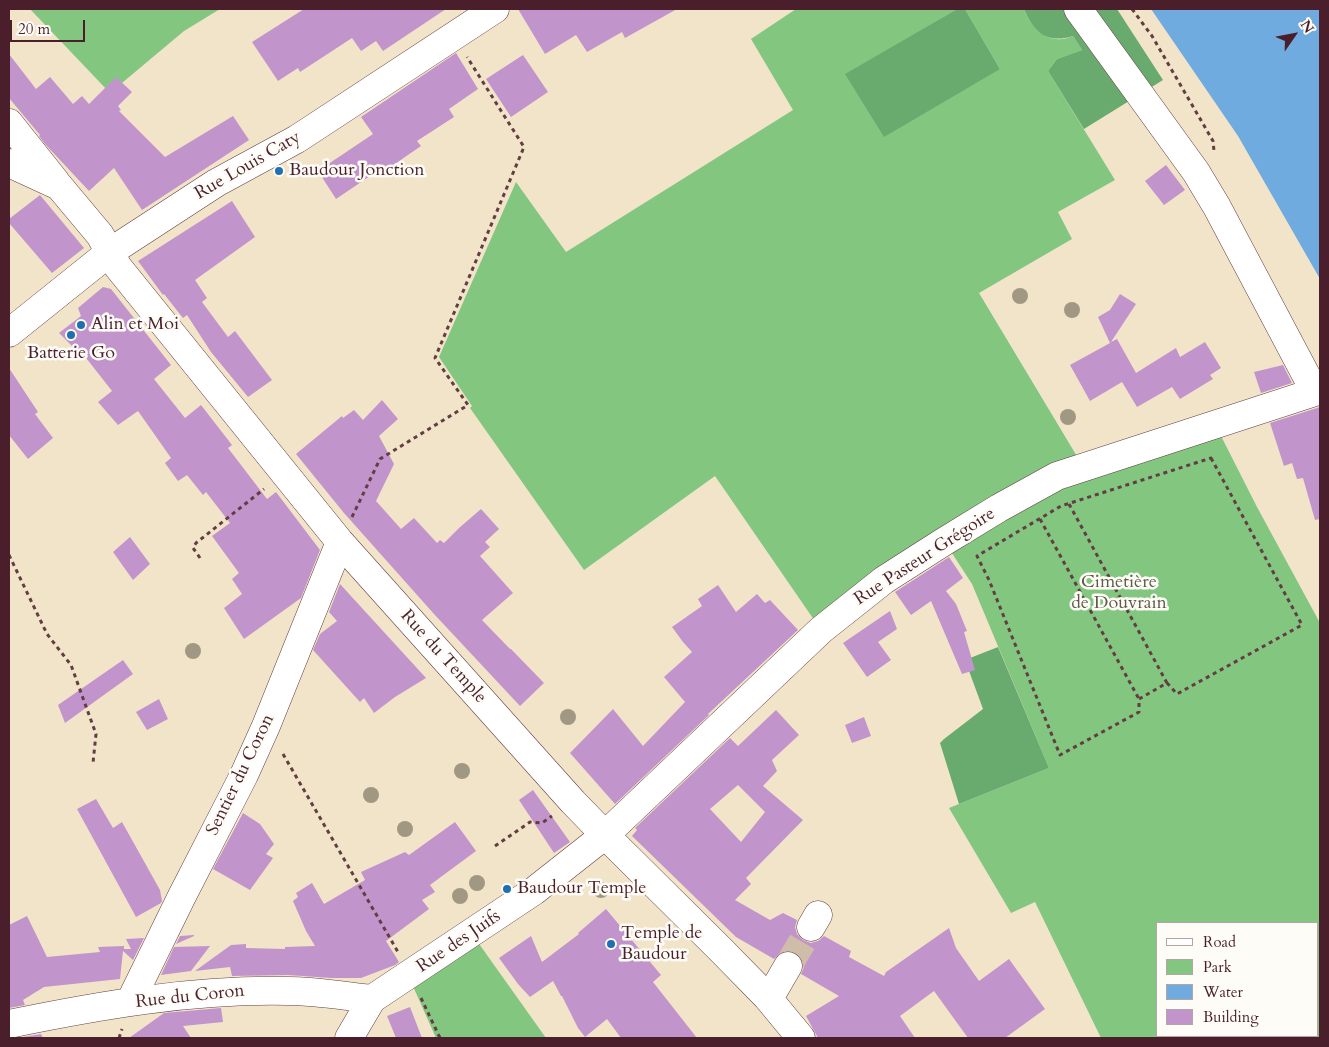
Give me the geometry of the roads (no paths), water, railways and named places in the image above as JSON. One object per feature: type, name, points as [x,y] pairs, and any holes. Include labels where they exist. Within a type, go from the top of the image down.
[{"type":"street","name":"Rue Louis Caty","points":[[9,333],[110,252],[216,183],[297,139],[495,9]]},
{"type":"street","name":"Rue Pasteur Grégoire","points":[[605,835],[822,630],[884,580],[945,540],[1057,476],[1315,392],[1217,207],[1196,172],[1078,9]]},
{"type":"street","name":"Rue du Temple","points":[[9,123],[100,235],[118,267],[340,542],[573,802],[721,950],[766,997],[801,1038]]},
{"type":"street","points":[[9,163],[59,186]]},
{"type":"street","name":"Sentier du Coron","points":[[130,1002],[266,726],[340,542]]},
{"type":"street","name":"Rue des Juifs","points":[[348,1038],[372,1000],[534,891],[605,835]]},
{"type":"street","points":[[766,997],[774,990],[788,966]]},
{"type":"street","name":"Rue du Coron","points":[[9,1024],[130,1002],[242,990],[312,992],[372,1000]]},
{"type":"water","points":[[1151,9],[1320,9],[1320,279],[1238,136]]},
{"type":"tunnel","points":[[788,966],[811,927]]},
{"type":"place","name":"Baudour Jonction","points":[[279,171]]},
{"type":"place","name":"Alin et Moi","points":[[81,325]]},
{"type":"place","name":"Batterie Go","points":[[71,335]]},
{"type":"place","name":"Baudour Temple","points":[[507,889]]},
{"type":"place","name":"Temple de Baudour","points":[[611,944]]},
{"type":"park label","name":"Cimetière de Douvrain","points":[[1119,593]]}]
